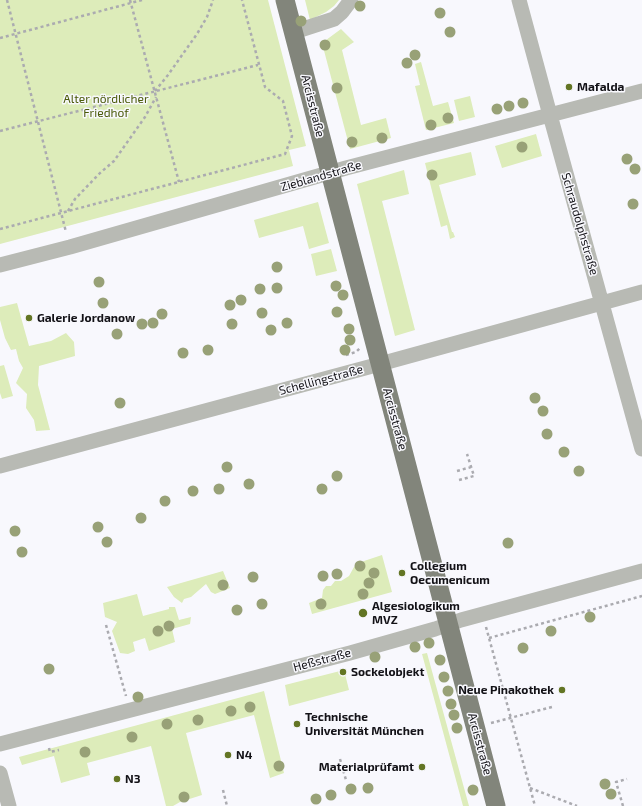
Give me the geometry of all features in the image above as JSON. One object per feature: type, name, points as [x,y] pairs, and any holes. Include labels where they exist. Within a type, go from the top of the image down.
[{"type":"main road","name":"Arcisstraße","points":[[285,0],[496,806]]},
{"type":"street","points":[[294,32],[334,19],[342,12],[350,0]]},
{"type":"street","name":"Schraudolphstraße","points":[[519,0],[642,448]]},
{"type":"street","name":"Zieblandstraße","points":[[0,265],[330,173],[642,91]]},
{"type":"street","name":"Schellingstraße","points":[[0,466],[642,292]]},
{"type":"street","name":"Heßstraße","points":[[0,744],[350,653],[483,614],[642,571]]},
{"type":"street","points":[[0,773],[9,806]]},
{"type":"path","points":[[7,0],[70,246]]},
{"type":"path","points":[[0,38],[142,0]]},
{"type":"path","points":[[155,91],[197,34],[207,17],[214,0]]},
{"type":"path","points":[[0,229],[285,154],[292,136],[283,101],[265,87],[242,0]]},
{"type":"path","points":[[131,2],[179,182]]},
{"type":"path","points":[[0,131],[258,65]]},
{"type":"path","points":[[68,212],[75,199],[114,161],[145,117],[156,97]]},
{"type":"path","points":[[459,480],[474,476],[467,454]]},
{"type":"path","points":[[457,471],[471,467]]},
{"type":"path","points":[[489,638],[642,596]]},
{"type":"path","points":[[483,614],[535,806]]},
{"type":"path","points":[[106,625],[130,710]]},
{"type":"path","points":[[487,724],[552,707]]},
{"type":"path","points":[[49,748],[50,752],[59,750]]},
{"type":"path","points":[[340,759],[346,780]]},
{"type":"path","points":[[623,806],[616,782],[628,779]]},
{"type":"path","points":[[530,788],[577,806]]},
{"type":"path","points":[[223,790],[227,806]]},
{"type":"green space","name":"Alter nördlicher Friedhof","points":[[0,0],[268,0],[306,146],[289,150],[293,166],[0,244]]},
{"type":"green space","points":[[305,0],[339,0],[326,12],[310,20]]},
{"type":"green space","points":[[341,29],[354,42],[342,50],[361,125],[386,118],[391,138],[350,149],[322,43]]},
{"type":"green space","points":[[421,62],[433,106],[448,102],[454,123],[426,130],[415,86],[420,85],[415,64]]},
{"type":"green space","points":[[470,96],[475,117],[459,121],[454,100]]},
{"type":"green space","points":[[536,134],[542,156],[502,168],[495,146]]},
{"type":"green space","points":[[471,152],[476,175],[439,185],[452,232],[455,237],[450,239],[447,225],[441,227],[425,163]]},
{"type":"green space","points":[[404,170],[409,194],[382,201],[415,330],[395,336],[357,184]]},
{"type":"green space","points":[[318,202],[329,243],[309,249],[303,226],[259,238],[254,220]]},
{"type":"green space","points":[[331,249],[337,271],[316,276],[311,254]]},
{"type":"green space","points":[[17,303],[29,346],[51,341],[66,333],[74,342],[75,356],[39,366],[38,385],[50,430],[36,431],[34,420],[26,408],[27,394],[16,383],[23,368],[19,361],[16,349],[11,350],[5,338],[0,320],[0,307]]},
{"type":"green space","points":[[4,365],[13,396],[2,399],[0,393],[0,366]]},
{"type":"green space","points":[[382,555],[392,592],[312,614],[309,603],[322,598],[323,590],[326,586],[331,586],[335,581],[341,581],[349,576],[354,567],[364,561]]},
{"type":"green space","points":[[223,571],[230,588],[215,594],[211,592],[206,584],[191,597],[184,599],[182,603],[174,597],[167,587]]},
{"type":"green space","points":[[137,594],[143,616],[169,609],[169,607],[175,607],[179,620],[191,617],[190,624],[172,629],[175,642],[149,651],[145,638],[133,642],[135,651],[128,654],[120,653],[112,631],[117,622],[105,617],[103,603]]},
{"type":"green space","points":[[427,653],[469,806],[463,806],[422,654]]},
{"type":"green space","points":[[344,670],[349,690],[289,706],[285,685]]},
{"type":"green space","points":[[264,691],[284,773],[270,778],[254,715],[186,733],[202,795],[180,802],[173,806],[166,806],[151,746],[87,763],[90,775],[61,783],[54,756],[22,765],[19,757]]},
{"type":"place","name":"Mafalda","points":[[569,87]]},
{"type":"place","name":"Galerie Jordanow","points":[[29,318]]},
{"type":"place","name":"Collegium Oecumenicum","points":[[402,573]]},
{"type":"place","name":"Algesiologikum MVZ","points":[[363,613]]},
{"type":"place","name":"Sockelobjekt","points":[[343,672]]},
{"type":"place","name":"Neue Pinakothek","points":[[562,690]]},
{"type":"place","name":"Technische Universität München","points":[[297,724]]},
{"type":"place","name":"N4","points":[[228,755]]},
{"type":"place","name":"Materialprüfamt","points":[[422,767]]},
{"type":"place","name":"N3","points":[[117,779]]}]
